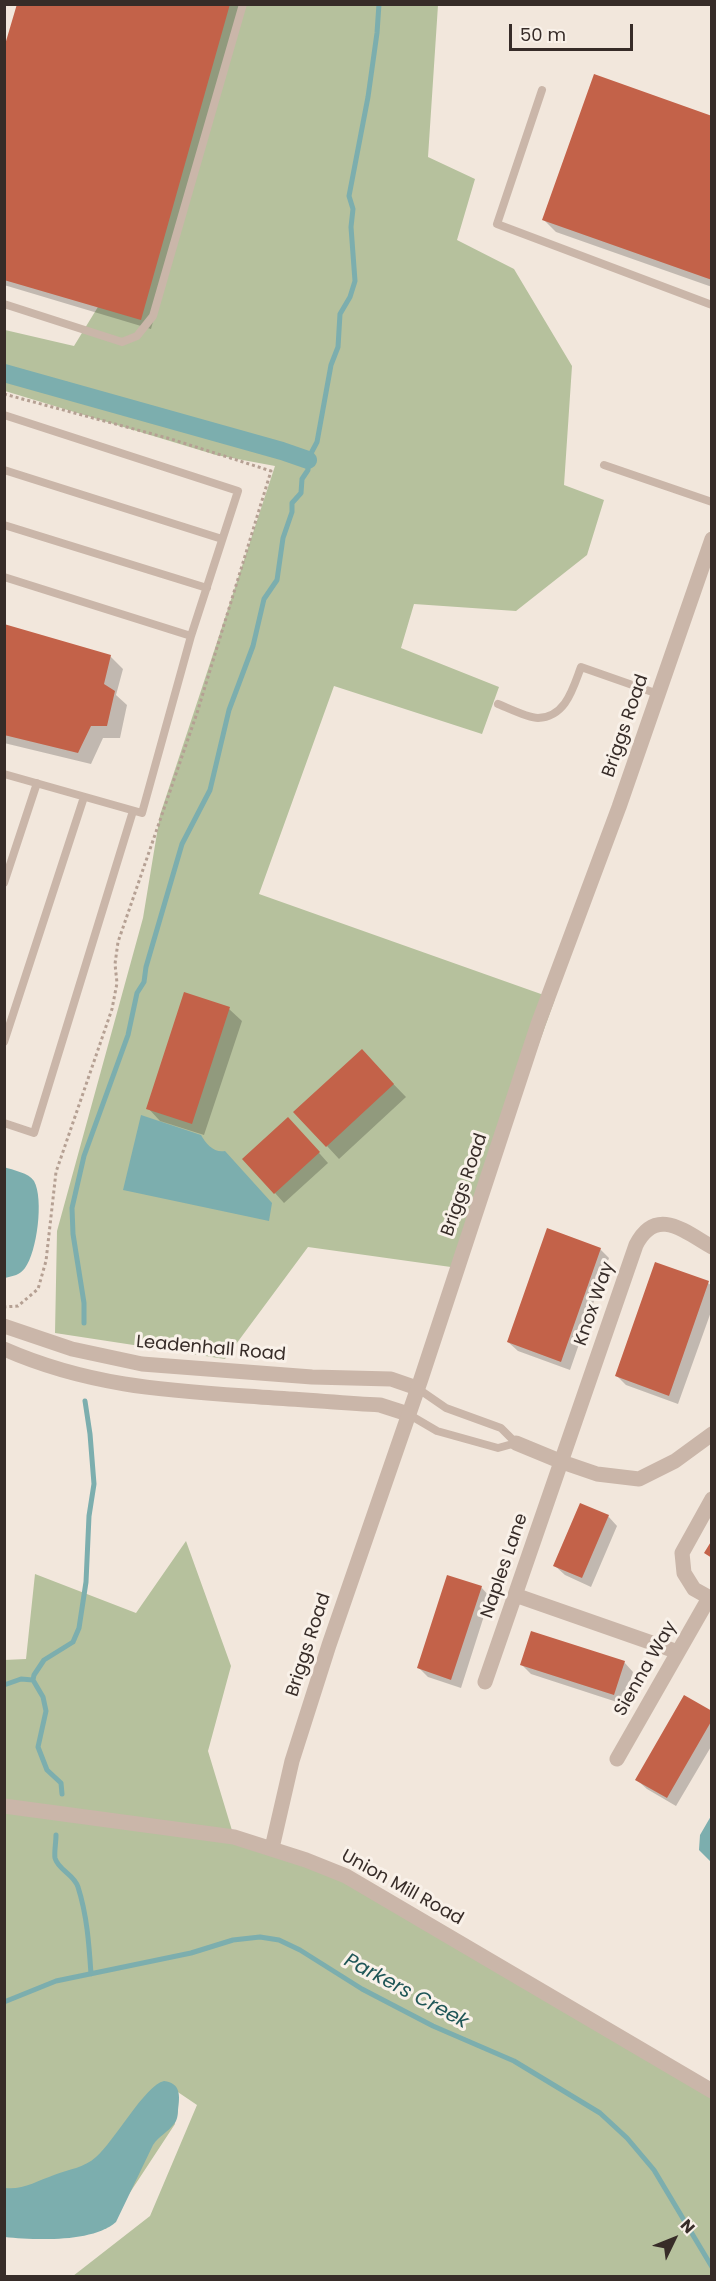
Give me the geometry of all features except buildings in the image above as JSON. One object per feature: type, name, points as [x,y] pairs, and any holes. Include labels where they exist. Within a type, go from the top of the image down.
[{"type":"street","name":"Briggs Road","points":[[272,1848],[292,1761],[538,1024],[619,807],[711,539]]},
{"type":"street","name":"Knox Way","points":[[562,1462],[642,1233],[654,1225],[666,1224],[677,1227],[711,1247]]},
{"type":"street","name":"Leadenhall Road","points":[[4,1326],[72,1349],[131,1362],[312,1377],[391,1379],[417,1388]]},
{"type":"street","points":[[4,1349],[29,1360],[85,1376],[141,1388],[380,1405],[408,1414]]},
{"type":"street","points":[[516,1443],[597,1474],[639,1479],[675,1461],[711,1434]]},
{"type":"street","name":"Naples Lane","points":[[485,1682],[562,1462]]},
{"type":"street","points":[[710,1598],[694,1588],[684,1573],[682,1553],[711,1499]]},
{"type":"street","points":[[515,1595],[678,1652]]},
{"type":"street","name":"Sienna Way","points":[[617,1759],[710,1598]]},
{"type":"street","name":"Union Mill Road","points":[[4,1806],[234,1837],[272,1848],[346,1876],[711,2091]]},
{"type":"lane","points":[[4,304],[122,342],[137,336],[153,316],[243,4]]},
{"type":"lane","points":[[542,90],[497,224],[711,305]]},
{"type":"lane","points":[[4,774],[142,813],[191,636],[238,491],[5,418]]},
{"type":"lane","points":[[604,465],[711,502]]},
{"type":"lane","points":[[4,470],[222,539]]},
{"type":"lane","points":[[4,525],[207,588]]},
{"type":"lane","points":[[4,577],[191,636]]},
{"type":"lane","points":[[498,704],[537,718],[554,714],[566,704],[581,667],[658,694]]},
{"type":"lane","points":[[4,883],[37,783]]},
{"type":"lane","points":[[4,1042],[84,797]]},
{"type":"lane","points":[[4,1123],[34,1132],[133,811]]},
{"type":"lane","points":[[408,1414],[437,1431],[498,1448],[516,1443],[501,1428],[446,1408],[417,1388]]},
{"type":"green space","points":[[211,5],[438,5],[428,157],[475,179],[457,240],[514,269],[572,366],[564,485],[604,500],[587,555],[516,611],[414,604],[401,648],[499,687],[482,734],[334,686],[259,894],[555,999],[458,1268],[308,1247],[225,1359],[55,1333],[57,1231],[143,918],[160,815],[275,466],[216,455],[5,391],[5,330],[74,346],[161,204]]},
{"type":"green space","points":[[186,1541],[231,1666],[208,1751],[234,1837],[306,1858],[711,2095],[711,2276],[73,2276],[150,2216],[197,2105],[163,2082],[175,2124],[106,2229],[5,2221],[4,1660],[26,1659],[35,1574],[136,1613]]},
{"type":"water","points":[[141,1115],[201,1135],[205,1142],[217,1151],[225,1151],[272,1203],[269,1221],[123,1190]]},
{"type":"water","points":[[4,1167],[32,1178],[37,1189],[39,1212],[33,1250],[25,1268],[16,1275],[5,1278]]},
{"type":"water","points":[[711,1816],[712,1862],[699,1850],[700,1835]]},
{"type":"water","points":[[164,2081],[174,2084],[178,2091],[177,2120],[153,2145],[116,2222],[106,2229],[78,2237],[31,2239],[5,2237],[5,2188],[18,2188],[91,2161],[103,2150],[148,2092]]},
{"type":"waterway","points":[[84,1323],[84,1303],[73,1234],[72,1208],[84,1156],[128,1035],[137,993],[144,982],[146,967],[182,844],[210,790],[229,710],[253,646],[264,599],[277,580],[283,538],[292,512],[292,503],[301,493],[302,479],[308,470],[308,459],[317,442],[331,365],[338,347],[340,314],[350,297],[355,281],[351,227],[353,209],[349,196],[368,97],[379,4]]},
{"type":"waterway","points":[[4,373],[308,460]]},
{"type":"waterway","points":[[62,1794],[61,1783],[47,1770],[38,1747],[46,1711],[43,1697],[33,1680],[44,1660],[73,1642],[79,1628],[86,1582],[89,1516],[94,1484],[85,1401]]},
{"type":"waterway","points":[[4,1685],[21,1679],[33,1680]]},
{"type":"waterway","points":[[56,1835],[55,1858],[59,1866],[76,1883],[84,1908],[91,1974]]},
{"type":"waterway","name":"Parkers Creek","points":[[4,2002],[56,1981],[191,1953],[233,1940],[260,1937],[279,1940],[300,1950],[362,1989],[433,2026],[514,2061],[600,2113],[627,2138],[654,2170],[712,2267]]}]
